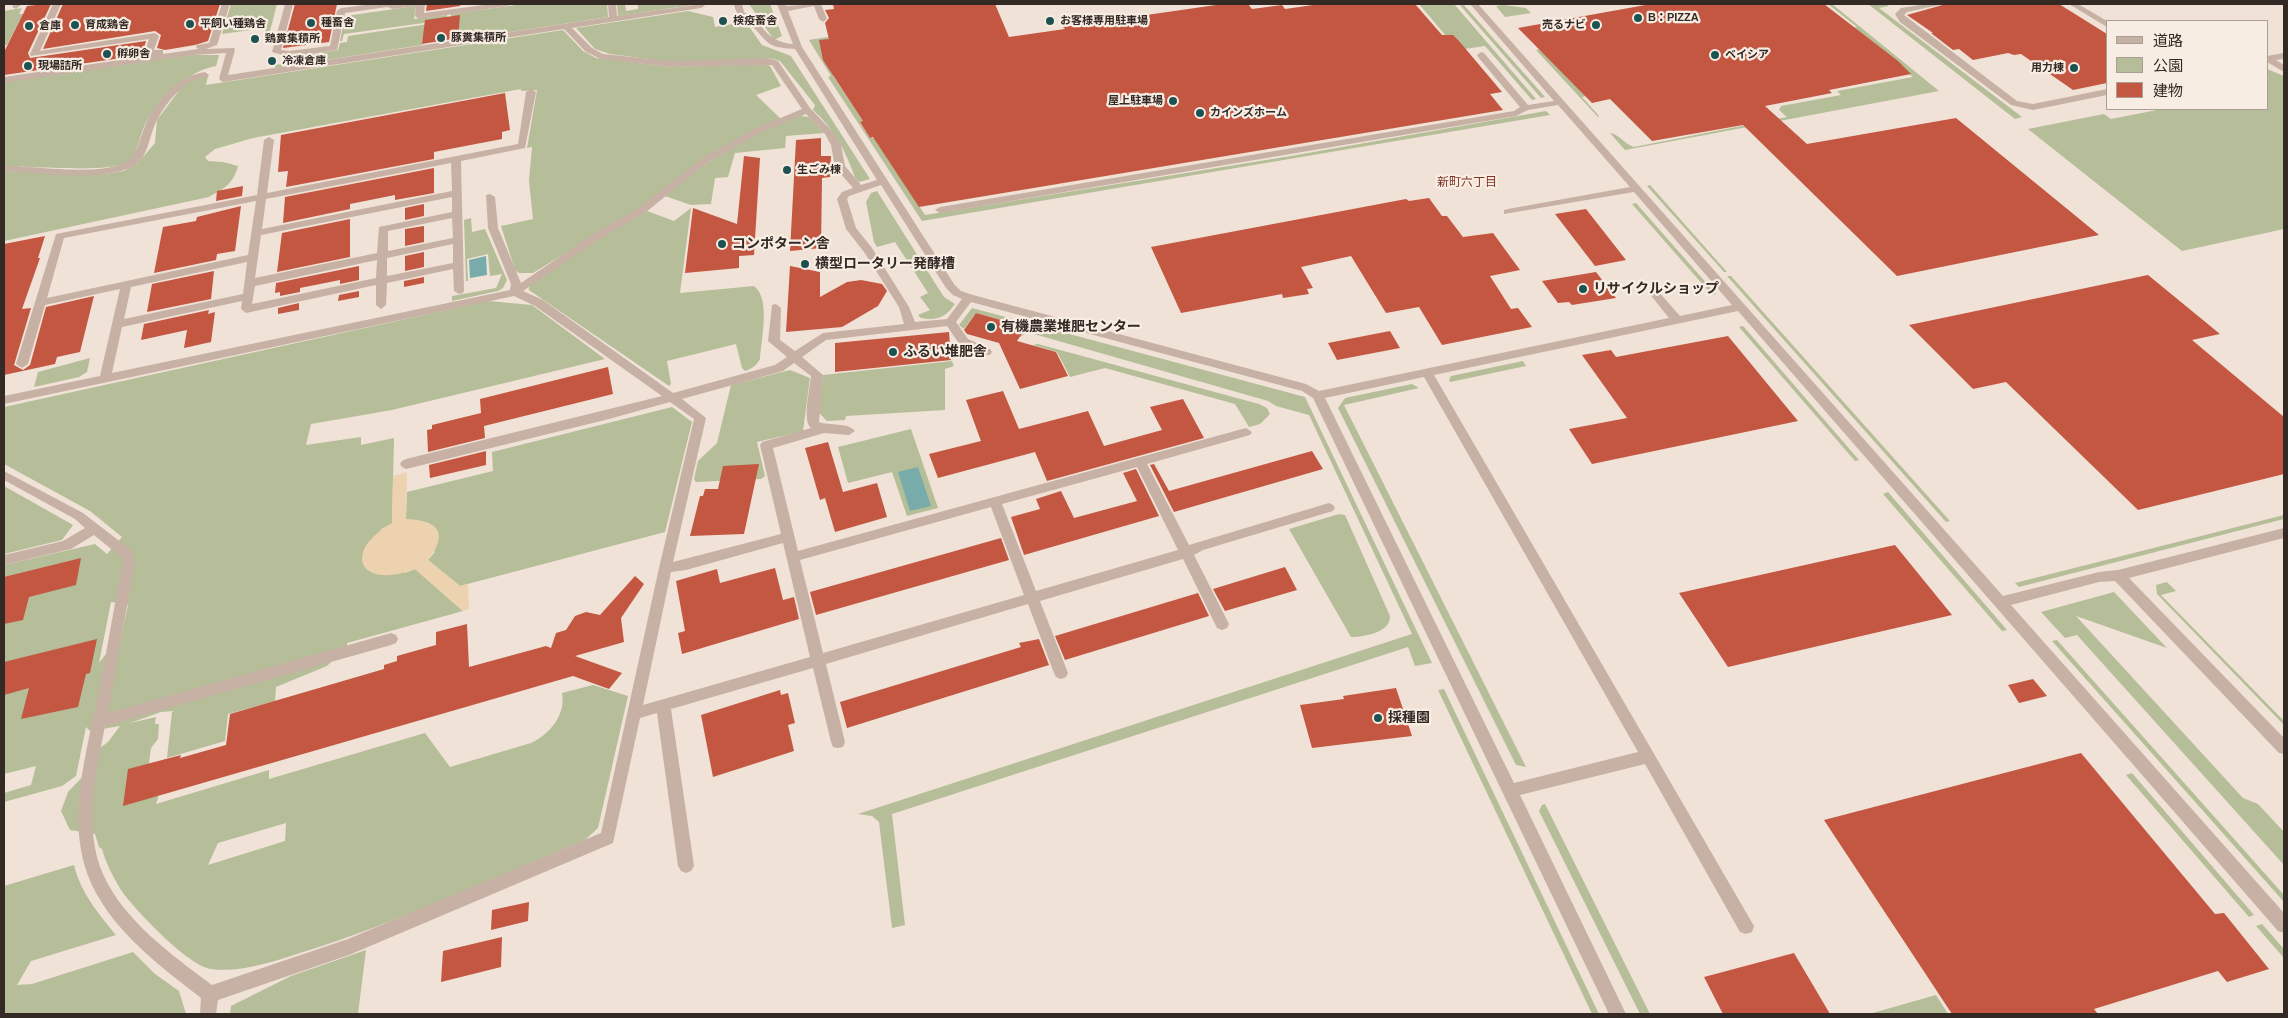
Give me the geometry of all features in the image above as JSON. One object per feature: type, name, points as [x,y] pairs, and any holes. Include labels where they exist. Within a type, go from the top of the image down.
[{"type":"street","points":[[57,4],[34,54],[155,36],[148,54],[213,45],[226,4]]},
{"type":"street","points":[[289,4],[276,52],[289,54],[334,48],[341,11],[388,4],[394,7],[415,4]]},
{"type":"street","points":[[421,4],[419,16],[507,4]]},
{"type":"street","points":[[612,4],[614,19]]},
{"type":"street","points":[[738,4],[740,13],[750,17],[768,42],[780,47],[798,47]]},
{"type":"street","points":[[812,4],[782,6],[798,47],[950,286],[957,293],[969,298],[1306,388],[1318,395],[1618,1014]]},
{"type":"street","points":[[816,4],[823,20]]},
{"type":"street","points":[[1474,4],[2284,925]]},
{"type":"street","points":[[1940,4],[1904,10],[1898,14],[1903,20],[2014,103],[2033,107],[2106,92]]},
{"type":"street","points":[[2073,4],[2106,24]]},
{"type":"street","points":[[4,80],[193,52],[231,50],[223,80],[701,6]]},
{"type":"street","points":[[566,26],[589,50],[601,56],[671,64],[768,61],[775,63],[808,110],[828,132],[836,145],[840,168],[859,189]]},
{"type":"street","points":[[1480,55],[1526,108]]},
{"type":"street","points":[[2268,59],[2284,56]]},
{"type":"street","points":[[2268,60],[2284,69]]},
{"type":"street","points":[[4,168],[103,171],[126,166],[133,162],[143,150],[153,120],[176,90],[188,80],[205,74]]},
{"type":"street","points":[[22,364],[60,236],[522,146],[531,92]]},
{"type":"street","points":[[940,210],[1516,114],[1526,108],[1561,102]]},
{"type":"street","points":[[4,400],[515,292],[594,238],[642,210],[704,161],[757,131],[808,110]]},
{"type":"street","points":[[268,140],[246,309],[458,265]]},
{"type":"street","points":[[456,159],[459,291]]},
{"type":"street","points":[[883,181],[845,194],[842,199],[851,229],[868,250],[904,307],[911,328]]},
{"type":"street","points":[[1508,212],[1637,189]]},
{"type":"street","points":[[256,233],[457,193]]},
{"type":"street","points":[[490,197],[493,228],[516,284],[515,292]]},
{"type":"street","points":[[381,304],[383,229],[457,214]]},
{"type":"street","points":[[250,282],[458,240]]},
{"type":"street","points":[[40,303],[253,257]]},
{"type":"street","points":[[105,378],[126,284]]},
{"type":"street","points":[[210,994],[349,947],[608,838],[665,568],[700,418],[539,303],[515,292]]},
{"type":"street","points":[[1654,293],[1677,320]]},
{"type":"street","points":[[117,324],[248,296]]},
{"type":"street","points":[[406,464],[674,398],[779,368],[823,336],[911,328],[950,322],[969,298]]},
{"type":"street","points":[[1318,395],[1741,307]]},
{"type":"street","points":[[776,308],[774,341],[817,375],[812,416],[813,424],[824,429]]},
{"type":"street","points":[[950,322],[964,342],[986,352]]},
{"type":"street","points":[[1427,372],[1746,926]]},
{"type":"street","points":[[838,742],[766,445],[824,429],[850,431]]},
{"type":"street","points":[[793,557],[1246,432]]},
{"type":"street","points":[[1140,461],[1222,624]]},
{"type":"street","points":[[4,475],[79,516],[126,554],[130,561],[87,803],[86,840],[88,857],[109,899],[138,933],[167,960],[210,994]]},
{"type":"street","points":[[995,501],[1061,673]]},
{"type":"street","points":[[634,714],[818,662],[1186,553],[1199,546],[1329,508]]},
{"type":"street","points":[[4,560],[66,545],[95,529]]},
{"type":"street","points":[[2000,602],[2099,577],[2118,575],[2284,533]]},
{"type":"street","points":[[665,568],[686,565],[788,537]]},
{"type":"street","points":[[2118,575],[2284,748]]},
{"type":"street","points":[[100,722],[391,639]]},
{"type":"street","points":[[663,705],[686,866]]},
{"type":"street","points":[[1510,791],[1649,756]]},
{"type":"street","points":[[208,1014],[210,994]]},
{"type":"green space","points":[[231,4],[277,4],[268,39],[263,40],[266,28],[222,34]]},
{"type":"green space","points":[[523,4],[607,4],[608,17],[458,40],[459,31],[451,32],[451,14]]},
{"type":"green space","points":[[617,4],[625,4],[626,11],[638,9],[638,4],[700,4],[618,16]]},
{"type":"green space","points":[[749,4],[770,4],[782,36],[774,40]]},
{"type":"green space","points":[[1419,4],[1454,4],[1536,99],[1532,100],[1485,46],[1458,50]]},
{"type":"green space","points":[[1459,4],[1463,4],[1545,97],[1541,98]]},
{"type":"green space","points":[[1828,4],[1832,4],[1939,91],[1625,150],[1610,133],[1634,147],[1787,117],[1779,110],[1781,106],[1841,95],[1837,91],[1913,77],[1851,28],[1857,27]]},
{"type":"green space","points":[[1868,4],[1889,4],[1879,8],[2022,117],[2015,119]]},
{"type":"green space","points":[[416,6],[414,19],[447,15],[446,27],[438,21],[344,34],[342,41],[340,41],[345,16]]},
{"type":"green space","points":[[1496,6],[1526,8],[1531,13],[1505,17]]},
{"type":"green space","points":[[22,8],[19,14],[23,14],[7,45],[4,45],[4,11]]},
{"type":"green space","points":[[688,11],[713,17],[715,27],[733,24],[748,25],[762,45],[791,56],[870,179],[859,182],[855,178],[848,159],[838,141],[813,110],[815,105],[780,61],[769,58],[715,62],[664,61],[610,54],[595,49],[576,28]]},
{"type":"green space","points":[[435,23],[423,36],[422,45],[275,68],[275,65],[294,62],[299,56],[338,50],[340,43],[347,42],[348,36]]},
{"type":"green space","points":[[563,30],[583,51],[596,58],[671,67],[767,64],[781,86],[756,95],[781,119],[745,135],[709,155],[639,208],[533,273],[519,273],[515,270],[501,226],[533,219],[529,181],[532,147],[527,148],[537,90],[521,91],[521,89],[253,138],[215,149],[205,157],[208,161],[238,166],[234,177],[228,185],[209,197],[4,241],[4,171],[105,174],[124,171],[137,164],[155,143],[157,120],[181,88],[192,80],[208,76],[206,85]]},
{"type":"green space","points":[[840,35],[833,76],[863,121],[860,123],[870,138],[874,138],[925,215],[1291,156],[1546,111],[1550,115],[922,221],[828,77],[831,76],[809,40]]},
{"type":"green space","points":[[1541,49],[1586,96],[1582,97],[1598,117],[1536,50]]},
{"type":"green space","points":[[192,55],[219,55],[216,66],[194,74],[183,81],[155,108],[143,129],[133,156],[126,163],[103,168],[4,166],[4,82]]},
{"type":"green space","points":[[2268,69],[2284,76],[2284,229],[2182,251],[2028,129],[2104,114],[2111,119],[2157,110],[2268,110]]},
{"type":"green space","points":[[799,116],[809,117],[824,133],[786,136],[785,148],[735,153],[728,177],[715,178],[711,204],[691,205],[665,196],[696,170],[749,137]]},
{"type":"green space","points":[[1650,185],[1727,272],[1724,272],[1647,186]]},
{"type":"green space","points":[[877,191],[944,297],[955,304],[945,315],[927,319],[921,318],[918,315],[930,310],[920,297],[928,293],[895,242],[877,247],[874,242],[866,202],[871,193]]},
{"type":"green space","points":[[1636,203],[1716,294],[1712,295],[1632,204]]},
{"type":"green space","points":[[691,208],[680,293],[754,286],[762,300],[764,320],[760,359],[750,369],[745,371],[742,368],[736,344],[667,361],[671,384],[669,386],[529,290],[529,286],[585,247],[647,211],[674,221]]},
{"type":"green space","points":[[471,218],[472,232],[485,229],[507,280],[503,288],[498,291],[452,301],[452,296],[496,288],[502,274],[490,276],[488,254],[467,259],[468,281],[466,281],[464,220]]},
{"type":"green space","points":[[1727,276],[1731,276],[1950,521],[1946,522]]},
{"type":"green space","points":[[488,301],[532,305],[605,359],[392,410],[311,424],[306,445],[361,437],[361,445],[394,438],[392,524],[381,529],[405,573],[415,569],[463,611],[347,643],[347,647],[327,666],[276,687],[275,701],[228,714],[225,741],[167,758],[172,712],[174,711],[161,712],[130,723],[156,717],[155,724],[159,724],[158,739],[151,748],[149,763],[156,776],[158,798],[156,804],[269,770],[269,779],[425,733],[450,767],[531,743],[538,739],[550,729],[559,716],[562,709],[562,693],[593,685],[628,696],[598,828],[585,840],[444,900],[372,928],[289,956],[256,966],[222,970],[201,966],[189,958],[149,923],[121,890],[110,870],[102,849],[99,847],[95,834],[70,830],[61,811],[68,792],[85,774],[88,757],[108,742],[120,726],[90,731],[86,727],[76,776],[62,786],[4,802],[4,793],[31,785],[36,766],[4,774],[4,565],[95,544],[107,554],[122,537],[90,511],[4,464],[4,407]],"holes":[[[111,602],[128,605],[122,633],[99,663]],[[286,823],[285,841],[208,865],[218,843]]]},
{"type":"green space","points":[[972,308],[1305,397],[1432,663],[1415,666],[1408,647],[892,814],[905,925],[892,928],[879,822],[872,816],[858,814],[1412,634],[1309,415],[1276,406],[1268,401],[1027,332],[1015,341],[1005,342],[1017,324],[976,313],[964,329],[959,325]]},
{"type":"green space","points":[[1743,326],[1859,460],[1855,461],[1739,327]]},
{"type":"green space","points":[[1038,344],[1259,404],[1267,408],[1270,414],[1260,424],[1249,427],[1235,404],[1105,368],[1070,377],[1057,352],[1033,345]]},
{"type":"green space","points":[[90,358],[87,372],[79,377],[34,387],[38,372]]},
{"type":"green space","points":[[952,361],[954,366],[945,369],[945,410],[846,416],[845,420],[827,421],[819,413],[823,375]]},
{"type":"green space","points":[[1523,361],[1526,366],[1450,382],[1449,380],[1451,376]]},
{"type":"green space","points":[[790,370],[810,378],[803,431],[757,442],[765,476],[761,479],[696,482],[694,479],[698,461],[717,443],[731,385]]},
{"type":"green space","points":[[1412,384],[1419,388],[1344,405],[1526,767],[1516,765],[1338,408],[1345,398]]},
{"type":"green space","points":[[672,407],[692,422],[665,532],[460,586],[428,560],[435,552],[406,520],[407,492],[493,471],[492,452]]},
{"type":"green space","points":[[911,429],[938,508],[907,516],[892,472],[848,483],[838,447]]},
{"type":"green space","points":[[4,486],[73,525],[62,540],[4,554]]},
{"type":"green space","points":[[1888,492],[2007,630],[2002,631],[1883,494]]},
{"type":"green space","points":[[1339,514],[1345,515],[1390,616],[1389,621],[1382,630],[1370,635],[1351,637],[1289,529]]},
{"type":"green space","points":[[2284,515],[2284,519],[2019,587],[2015,583]]},
{"type":"green space","points":[[2167,582],[2176,591],[2161,595],[2284,721],[2284,725],[2157,594],[2156,585]]},
{"type":"green space","points":[[2114,592],[2167,648],[2076,616],[2243,798],[2258,804],[2284,832],[2284,865],[2077,635],[2065,638],[2041,612]]},
{"type":"green space","points":[[2057,640],[2284,895],[2284,902],[2052,641]]},
{"type":"green space","points":[[1444,689],[1599,1014],[1592,1014],[1438,690]]},
{"type":"green space","points":[[2132,773],[2254,915],[2249,917],[2126,775]]},
{"type":"green space","points":[[1545,804],[1650,1014],[1640,1014],[1539,811],[1542,805]]},
{"type":"green space","points":[[74,865],[86,894],[116,935],[31,961],[17,985],[32,984],[133,952],[155,974],[179,991],[186,1014],[4,1014],[4,886]]},
{"type":"green space","points":[[2262,924],[2284,949],[2284,958],[2256,926]]},
{"type":"green space","points":[[366,950],[358,1014],[230,1014],[231,1006],[291,976]]},
{"type":"green space","points":[[1936,995],[1948,1014],[1869,1014]]},
{"type":"sand","points":[[407,472],[406,519],[426,522],[437,529],[439,535],[438,542],[428,560],[460,586],[468,584],[469,609],[463,611],[415,569],[396,574],[381,575],[370,572],[364,565],[362,556],[366,546],[376,534],[392,523],[393,476]]},
{"type":"water","points":[[486,256],[487,275],[470,278],[469,260]]},
{"type":"water","points":[[918,467],[931,506],[910,511],[898,472]]},
{"type":"building","points":[[51,4],[28,53],[30,58],[146,41],[142,55],[4,75],[4,52],[27,6]]},
{"type":"building","points":[[63,4],[220,4],[208,41],[195,45],[165,50],[157,48],[161,35],[155,31],[43,49]]},
{"type":"building","name":"種畜舎","points":[[295,4],[337,4],[329,42],[283,48]]},
{"type":"building","points":[[427,4],[461,4],[460,6],[426,11]]},
{"type":"building","name":"屋上駐車場","points":[[833,4],[995,4],[1009,37],[1065,29],[1063,27],[1223,4],[1248,4],[1252,9],[1282,5],[1285,9],[1320,4],[1415,4],[1442,35],[1453,35],[1459,41],[1502,92],[1490,94],[1503,110],[919,207],[873,137],[870,138],[860,122],[863,121],[823,60],[819,40],[829,39],[825,23],[829,18],[825,10],[834,9]]},
{"type":"building","points":[[1651,4],[1824,4],[1898,61],[1911,74],[1829,90],[1832,93],[1765,106],[1807,144],[1956,118],[2099,235],[1897,276],[1743,125],[1652,141],[1610,99],[1592,103],[1518,28]]},
{"type":"building","points":[[1946,4],[2059,4],[2106,33],[2106,83],[2073,90],[2021,54],[2014,55],[2008,53],[1973,60],[1959,49],[1953,50],[1907,15]]},
{"type":"building","points":[[460,15],[458,38],[422,44],[425,20]]},
{"type":"building","points":[[505,93],[510,130],[502,132],[502,139],[434,152],[434,159],[286,187],[288,171],[278,172],[281,135]]},
{"type":"building","points":[[821,138],[821,156],[831,156],[830,177],[822,178],[821,248],[790,251],[796,140]]},
{"type":"building","name":"コンポターン舎","points":[[744,156],[760,158],[754,255],[739,256],[739,268],[685,273],[693,208],[737,224]]},
{"type":"building","points":[[434,168],[434,193],[395,200],[395,195],[350,204],[350,209],[283,223],[285,197]]},
{"type":"building","points":[[243,186],[242,196],[216,201],[217,191]]},
{"type":"building","points":[[1429,198],[1442,216],[1447,216],[1463,237],[1493,233],[1520,270],[1490,276],[1511,309],[1518,308],[1532,327],[1442,345],[1419,307],[1386,313],[1351,256],[1301,267],[1313,288],[1307,289],[1309,294],[1283,298],[1282,294],[1181,313],[1151,247],[1406,199],[1409,201]]},
{"type":"building","points":[[424,204],[424,216],[405,220],[405,208]]},
{"type":"building","points":[[241,206],[235,251],[217,254],[216,260],[154,273],[163,227],[196,221],[197,217]]},
{"type":"building","points":[[1586,209],[1626,260],[1595,266],[1555,214]]},
{"type":"building","points":[[350,219],[350,257],[277,272],[282,233]]},
{"type":"building","points":[[424,226],[424,242],[405,246],[405,229]]},
{"type":"building","points":[[45,236],[38,258],[40,258],[22,309],[31,308],[14,365],[23,370],[30,365],[46,307],[94,296],[80,352],[57,357],[55,364],[4,375],[4,244]]},
{"type":"building","points":[[424,252],[424,267],[405,271],[405,256]]},
{"type":"building","points":[[359,266],[359,280],[340,284],[340,280],[300,288],[300,292],[280,296],[280,292],[275,293],[276,283]]},
{"type":"building","points":[[790,266],[820,272],[820,297],[847,282],[861,280],[882,284],[887,291],[878,306],[842,327],[786,332]]},
{"type":"building","points":[[214,271],[211,299],[147,312],[152,284]]},
{"type":"building","points":[[1596,272],[1616,298],[1572,305],[1569,302],[1558,303],[1542,281]]},
{"type":"building","points":[[2148,275],[2220,334],[2192,340],[2284,417],[2284,474],[2138,510],[2006,382],[1973,389],[1909,325]]},
{"type":"building","points":[[424,277],[424,283],[404,287],[404,281]]},
{"type":"building","points":[[359,291],[359,297],[338,301],[339,295]]},
{"type":"building","points":[[299,303],[299,310],[278,314],[278,308]]},
{"type":"building","points":[[209,310],[208,314],[215,312],[211,342],[184,348],[187,330],[141,340],[144,324]]},
{"type":"building","points":[[976,313],[1026,327],[1017,341],[1056,352],[1068,376],[1020,389],[999,343],[967,334],[964,330]]},
{"type":"building","points":[[1390,331],[1400,348],[1337,360],[1328,343]]},
{"type":"building","name":"ふるい堆肥舎","points":[[949,332],[951,360],[835,372],[835,343]]},
{"type":"building","points":[[1728,336],[1798,421],[1592,464],[1569,429],[1627,418],[1582,355],[1611,350],[1616,357]]},
{"type":"building","points":[[608,367],[613,394],[484,426],[485,438],[428,452],[427,430],[432,429],[432,425],[481,413],[480,399]]},
{"type":"building","points":[[1003,391],[1019,429],[1088,411],[1104,446],[1162,430],[1150,407],[1183,399],[1204,438],[1047,481],[1035,452],[938,478],[929,454],[981,441],[966,400]]},
{"type":"building","points":[[828,442],[843,492],[877,483],[887,517],[835,532],[825,498],[820,500],[805,448]]},
{"type":"building","points":[[486,451],[486,465],[430,478],[429,465]]},
{"type":"building","points":[[1312,451],[1323,469],[1174,512],[1150,465],[1154,464],[1169,491]]},
{"type":"building","points":[[759,464],[744,534],[690,536],[700,496],[703,496],[705,489],[718,489],[723,466]]},
{"type":"building","points":[[1136,469],[1159,516],[1024,555],[1011,517],[1040,509],[1036,499],[1061,491],[1074,518],[1137,501],[1123,473]]},
{"type":"building","points":[[1001,538],[1009,560],[816,615],[810,592]]},
{"type":"building","points":[[1895,545],[1952,615],[1728,667],[1679,593]]},
{"type":"building","points":[[81,558],[76,585],[29,597],[23,620],[4,624],[4,577]]},
{"type":"building","points":[[1285,567],[1297,590],[1225,611],[1213,589]]},
{"type":"building","points":[[775,568],[783,600],[794,597],[799,619],[682,654],[678,633],[685,631],[676,581],[717,569],[720,583]]},
{"type":"building","points":[[635,576],[644,584],[621,618],[624,642],[575,656],[622,673],[609,689],[573,676],[123,806],[128,769],[181,755],[180,758],[226,745],[230,714],[384,669],[384,665],[397,661],[397,656],[436,645],[436,632],[467,624],[469,667],[546,646],[551,648],[556,633],[566,630],[575,616],[586,612],[600,615]]},
{"type":"building","points":[[1198,593],[1209,616],[1065,660],[1055,636]]},
{"type":"building","points":[[97,639],[90,673],[86,674],[78,707],[21,719],[29,688],[4,695],[4,662]]},
{"type":"building","points":[[1039,639],[1049,665],[847,728],[840,702],[1021,647],[1019,643]]},
{"type":"building","points":[[2033,679],[2047,696],[2019,703],[2008,685]]},
{"type":"building","points":[[1396,688],[1412,736],[1312,748],[1300,705],[1344,699],[1343,696]]},
{"type":"building","points":[[780,690],[781,695],[788,693],[795,723],[788,725],[794,751],[713,777],[701,715]]},
{"type":"building","points":[[2081,753],[2215,914],[2224,913],[2269,969],[2227,982],[2218,971],[2094,1009],[2098,1014],[1952,1014],[1824,820]]},
{"type":"building","points":[[529,902],[528,921],[491,930],[492,910]]},
{"type":"building","points":[[502,937],[501,967],[441,982],[443,951]]},
{"type":"building","points":[[1794,953],[1830,1014],[1723,1014],[1704,977]]},
{"type":"place","name":"B：PIZZA","points":[[1638,18]]},
{"type":"place","name":"検疫畜舎","points":[[723,21]]},
{"type":"place","name":"お客様専用駐車場","points":[[1050,21]]},
{"type":"place","name":"種畜舎","points":[[311,23]]},
{"type":"place","name":"平飼い種鶏舎","points":[[190,24]]},
{"type":"place","name":"育成鶏舎","points":[[75,25]]},
{"type":"place","name":"売るナビ","points":[[1596,25]]},
{"type":"place","name":"倉庫","points":[[29,26]]},
{"type":"place","name":"豚糞集積所","points":[[441,38]]},
{"type":"place","name":"鶏糞集積所","points":[[255,39]]},
{"type":"place","name":"孵卵舎","points":[[107,54]]},
{"type":"place","name":"ベイシア","points":[[1715,55]]},
{"type":"place","name":"冷凍倉庫","points":[[272,61]]},
{"type":"place","name":"現場詰所","points":[[28,66]]},
{"type":"place","name":"用力棟","points":[[2074,68]]},
{"type":"place","name":"屋上駐車場","points":[[1173,101]]},
{"type":"place","name":"カインズホーム","points":[[1200,113]]},
{"type":"place","name":"生ごみ棟","points":[[787,170]]},
{"type":"place","name":"コンポターン舎","points":[[722,244]]},
{"type":"place","name":"横型ロータリー発酵槽","points":[[805,264]]},
{"type":"place","name":"リサイクルショップ","points":[[1583,289]]},
{"type":"place","name":"有機農業堆肥センター","points":[[991,327]]},
{"type":"place","name":"ふるい堆肥舎","points":[[893,352]]},
{"type":"place","name":"採種園","points":[[1378,718]]},
{"type":"district","name":"新町六丁目","points":[[1467,183]]}]
